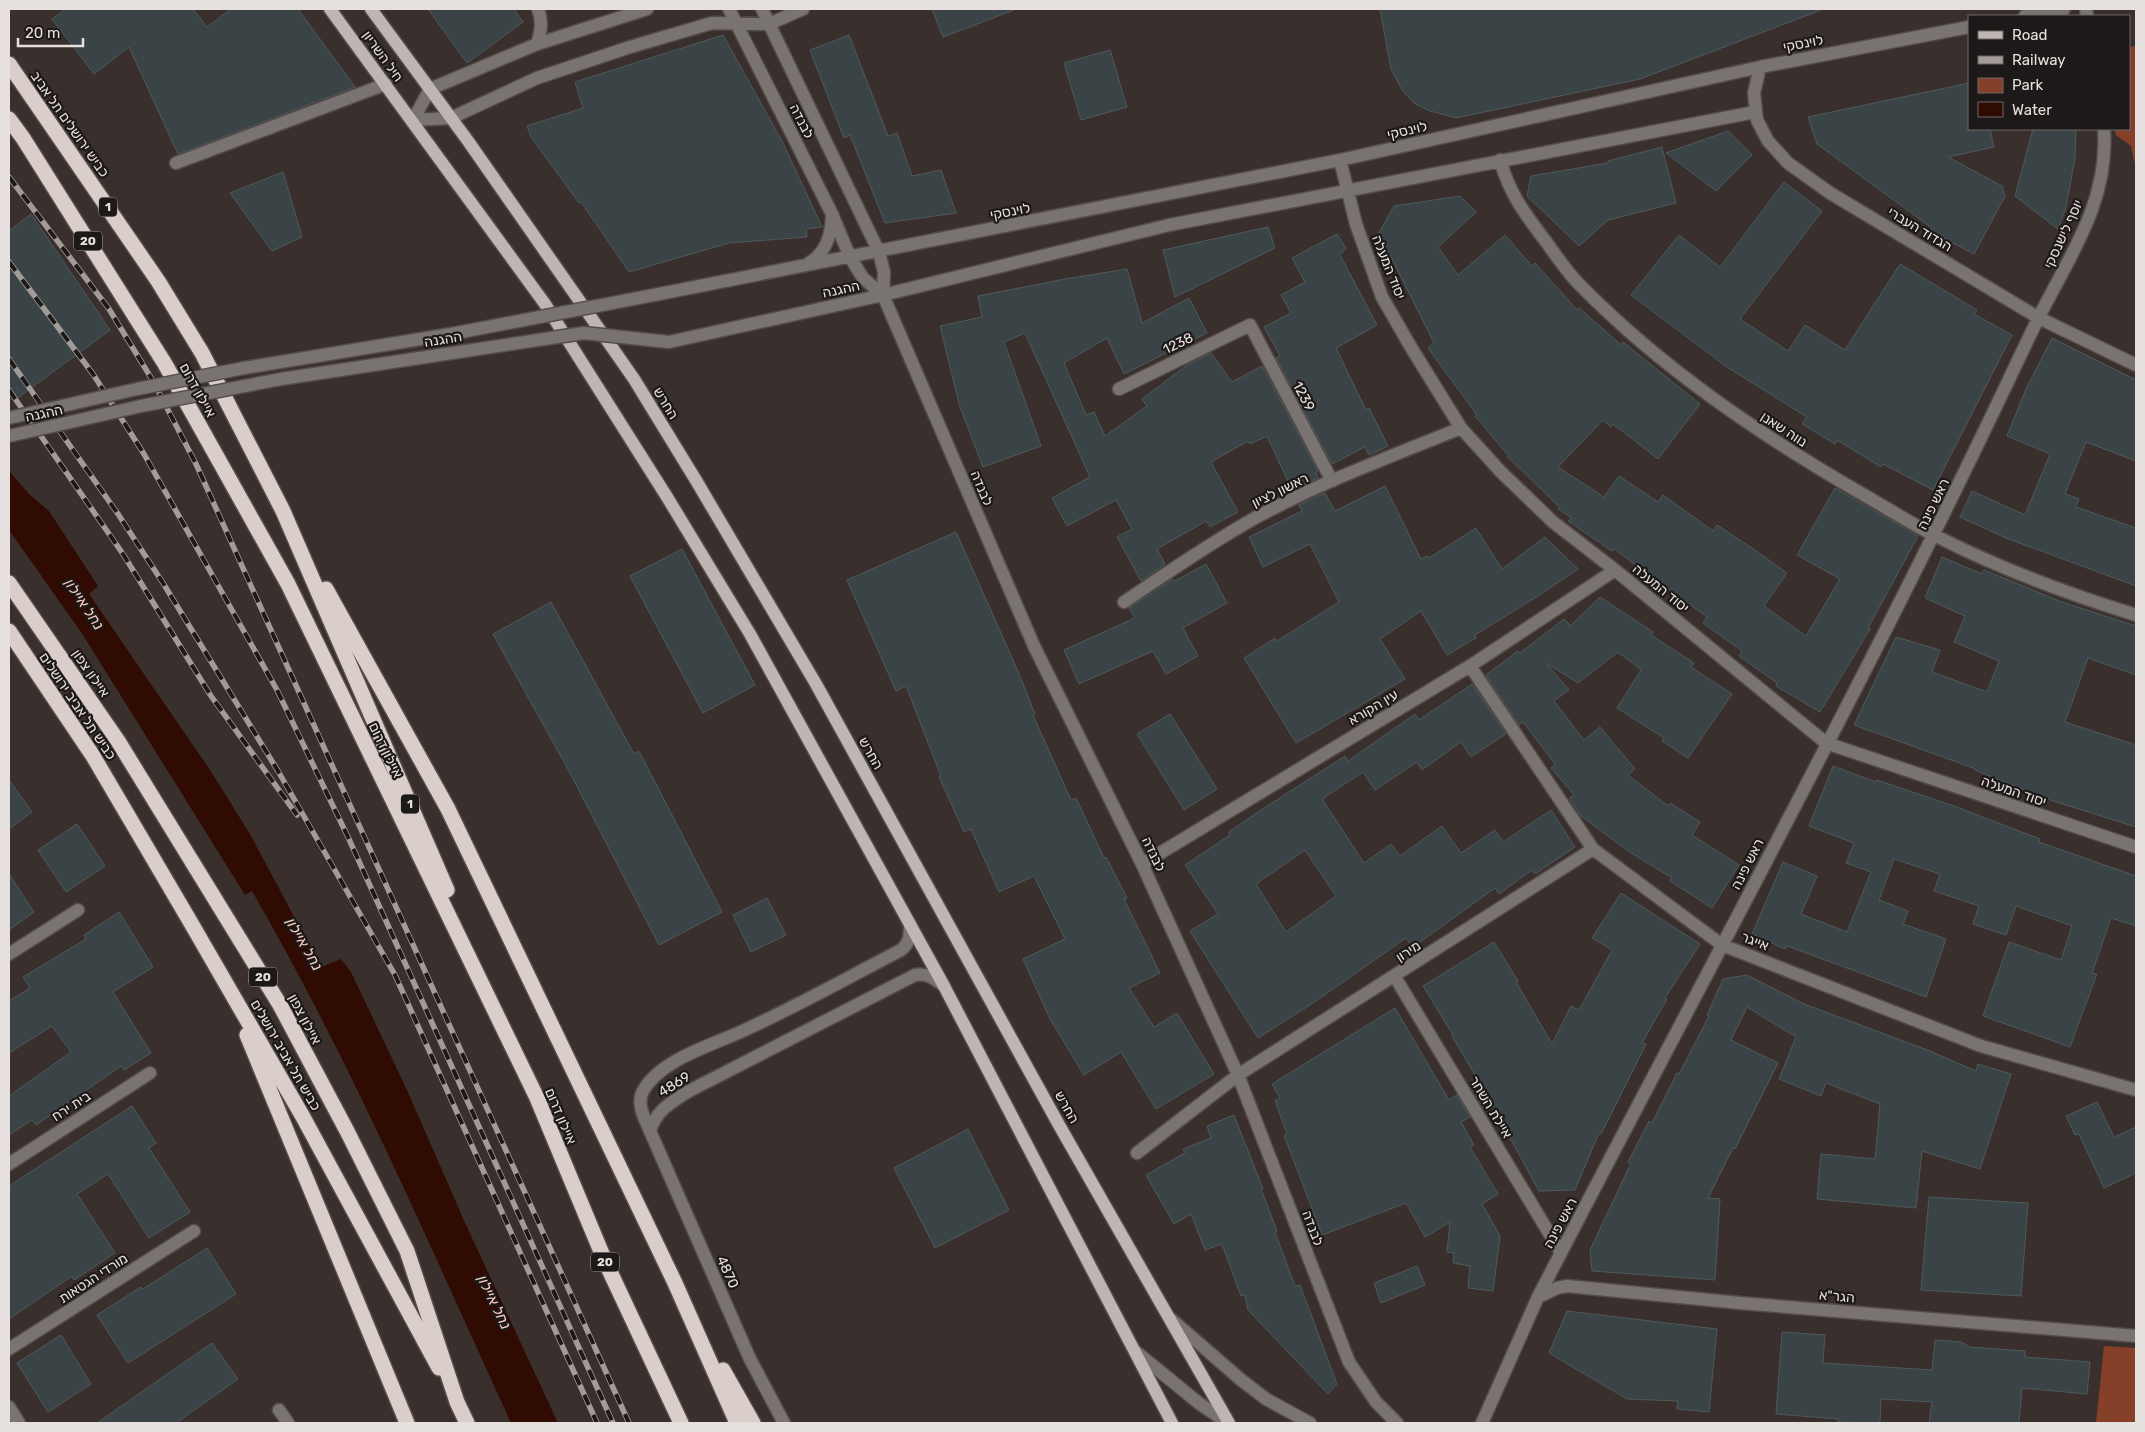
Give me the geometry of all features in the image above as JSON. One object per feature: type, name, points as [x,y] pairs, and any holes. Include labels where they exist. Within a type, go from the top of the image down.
[{"type":"highway","name":"כביש ירושלים תל אביב","points":[[9,64],[158,281],[202,353],[283,511]]},
{"type":"highway","name":"איילון דרום","points":[[9,119],[23,138],[165,364],[288,584],[537,1098],[605,1261],[681,1423]]},
{"type":"highway","name":"1","points":[[283,511],[537,1098]]},
{"type":"highway","points":[[283,511],[448,809],[675,1283],[737,1423]]},
{"type":"highway","name":"איילון צפון","points":[[9,583],[118,741],[280,1005],[347,1131],[407,1251],[457,1402],[467,1423]]},
{"type":"highway","name":"כביש תל אביב ירושלים","points":[[9,631],[93,756],[224,978],[303,1117],[457,1402]]},
{"type":"highway","points":[[224,978],[407,1423]]},
{"type":"highway","points":[[675,1283],[752,1423]]},
{"type":"main road","name":"חיל השריון","points":[[330,9],[412,120]]},
{"type":"main road","name":"חיל השריון","points":[[371,9],[451,118]]},
{"type":"main road","name":"החרש","points":[[451,118],[634,379],[697,482],[816,684],[1059,1125],[1171,1319],[1228,1423]]},
{"type":"main road","points":[[412,120],[545,304],[667,497],[750,634],[944,986],[1131,1348],[1172,1423]]},
{"type":"street","points":[[537,44],[542,19],[538,9]]},
{"type":"street","points":[[412,120],[430,89],[537,44],[647,9]]},
{"type":"street","name":"לבנדה","points":[[729,9],[832,214],[850,257],[863,278],[883,295]]},
{"type":"street","points":[[755,9],[769,24]]},
{"type":"street","name":"לבנדה","points":[[762,9],[879,252],[884,272],[883,295],[1034,646],[1142,864],[1238,1075],[1349,1362],[1376,1402],[1397,1423]]},
{"type":"street","points":[[412,120],[451,118],[537,78],[630,47],[712,23],[769,24],[802,9]]},
{"type":"street","points":[[2031,15],[2064,9]]},
{"type":"street","name":"לוינסקי","points":[[850,257],[1340,160],[1760,67],[1968,27]]},
{"type":"street","name":"הגדוד העברי","points":[[1760,67],[1754,93],[1755,112],[1768,141],[1788,163],[1830,193],[2038,318],[2136,365]]},
{"type":"street","points":[[176,163],[386,84]]},
{"type":"street","points":[[883,295],[1169,225],[1755,112]]},
{"type":"street","name":"יוסף לישנסקי","points":[[2038,318],[2088,221],[2100,188],[2104,161],[2104,130]]},
{"type":"street","name":"יסוד המעלה","points":[[1340,160],[1346,191],[1382,297],[1461,428],[1501,472],[1553,522],[1615,570],[1826,743],[2136,847]]},
{"type":"street","name":"נווה שאנן","points":[[1500,160],[1505,178],[1518,205],[1578,283],[1633,334],[1699,388],[1761,433],[1934,535],[1996,563],[2102,605],[2136,615]]},
{"type":"street","points":[[805,266],[815,260],[826,245],[830,236],[832,214]]},
{"type":"street","name":"ההגנה","points":[[9,418],[137,389],[244,368],[459,333],[850,257]]},
{"type":"street","name":"ההגנה","points":[[9,436],[141,406],[282,379],[584,333],[669,342],[883,295]]},
{"type":"street","name":"ראש פינה","points":[[1484,1417],[1538,1297],[1934,535],[2038,318]]},
{"type":"street","name":"1238","points":[[1119,389],[1250,325]]},
{"type":"street","name":"1239","points":[[1250,325],[1332,481]]},
{"type":"street","name":"ראשון לציון","points":[[1124,602],[1183,562],[1256,518],[1332,481],[1461,428]]},
{"type":"street","name":"עין הקורא","points":[[1142,864],[1470,666],[1615,570]]},
{"type":"street","name":"אייגר","points":[[1470,666],[1593,849],[1722,945],[1981,1046],[2136,1090]]},
{"type":"street","name":"מירון","points":[[1137,1153],[1238,1075],[1395,977],[1593,849]]},
{"type":"street","points":[[9,954],[78,910]]},
{"type":"street","name":"4869","points":[[650,1131],[640,1102],[643,1092],[661,1072],[680,1059],[749,1029],[901,950],[908,942],[910,924]]},
{"type":"street","name":"4869","points":[[650,1131],[658,1113],[689,1091],[914,975],[923,974],[931,976],[944,986]]},
{"type":"street","name":"איילת השחר","points":[[1395,977],[1561,1253]]},
{"type":"street","name":"בית ירח","points":[[9,1164],[150,1073]]},
{"type":"street","name":"4870","points":[[650,1131],[750,1359],[784,1423]]},
{"type":"street","name":"מורדי הגטאות","points":[[9,1350],[194,1231]]},
{"type":"street","name":"הגר\"א","points":[[1538,1297],[1557,1288],[1567,1286],[1740,1303],[2136,1336]]},
{"type":"street","points":[[1171,1319],[1266,1399],[1310,1423]]},
{"type":"street","points":[[1131,1348],[1200,1404],[1228,1423]]},
{"type":"street","points":[[9,1407],[19,1423]]},
{"type":"street","points":[[279,1410],[288,1423]]},
{"type":"street","points":[[1475,1423],[1484,1417]]},
{"type":"green space","points":[[2136,46],[2136,170],[2131,146],[2116,135],[2115,130],[2130,130],[2130,47]]},
{"type":"green space","points":[[2104,1346],[2136,1348],[2136,1423],[2096,1423]]},
{"type":"water","name":"נחל איילון","points":[[9,471],[29,494],[49,511],[98,586],[89,594],[210,770],[250,834],[321,967],[341,959],[351,972],[407,1090],[466,1225],[558,1423],[511,1423],[356,1087],[323,1021],[252,891],[245,895],[83,635],[9,530]]},
{"type":"building","points":[[66,9],[193,9],[207,27],[231,9],[298,9],[355,87],[178,154],[129,47],[94,74],[52,19]]},
{"type":"building","points":[[428,9],[514,9],[523,22],[467,63]]},
{"type":"building","points":[[932,9],[1014,9],[1014,10],[943,37]]},
{"type":"building","points":[[1380,9],[1821,10],[1640,79],[1456,118],[1430,111],[1414,103],[1402,90],[1391,69]]},
{"type":"building","points":[[723,35],[782,141],[822,227],[806,229],[807,237],[729,243],[629,272],[581,202],[579,203],[531,137],[527,126],[583,108],[575,82]]},
{"type":"building","points":[[849,35],[888,136],[897,133],[912,176],[941,170],[956,213],[885,223],[850,135],[844,138],[810,50]]},
{"type":"building","points":[[1110,50],[1127,107],[1081,120],[1064,63]]},
{"type":"building","points":[[1968,83],[1968,130],[1990,130],[1994,147],[1948,157],[2002,186],[2005,196],[1974,254],[1930,231],[1932,228],[1817,144],[1808,117]]},
{"type":"building","points":[[2033,130],[2076,130],[2075,158],[2066,207],[2058,229],[2015,196]]},
{"type":"building","points":[[1728,131],[1752,155],[1716,191],[1666,153]]},
{"type":"building","points":[[1662,147],[1676,203],[1608,220],[1579,246],[1527,196],[1531,176],[1608,163],[1608,161]]},
{"type":"building","points":[[283,172],[302,237],[272,251],[230,193]]},
{"type":"building","points":[[1784,182],[1822,211],[1740,319],[1788,351],[1805,325],[1845,350],[1900,264],[1977,310],[1974,314],[2012,335],[1933,490],[1883,464],[1881,467],[1837,440],[1835,444],[1802,424],[1807,417],[1727,367],[1631,295],[1679,235],[1720,267]]},
{"type":"building","points":[[1460,196],[1476,212],[1438,247],[1458,275],[1505,235],[1532,266],[1535,263],[1577,310],[1579,308],[1621,345],[1623,342],[1700,404],[1658,459],[1613,424],[1611,427],[1603,420],[1558,467],[1604,497],[1619,476],[1658,502],[1663,495],[1713,531],[1717,525],[1755,550],[1787,573],[1764,606],[1806,636],[1840,579],[1797,555],[1835,488],[1918,536],[1868,628],[1870,629],[1820,712],[1776,686],[1777,683],[1739,656],[1742,651],[1703,623],[1707,617],[1614,549],[1612,551],[1568,521],[1572,518],[1558,509],[1559,507],[1507,456],[1475,416],[1477,415],[1428,348],[1434,343],[1379,233],[1394,206]]},
{"type":"building","points":[[31,214],[110,330],[16,399],[9,388],[9,231]]},
{"type":"building","points":[[1268,227],[1275,248],[1175,297],[1163,250]]},
{"type":"building","points":[[1337,234],[1346,248],[1340,255],[1377,325],[1336,348],[1366,410],[1369,408],[1388,446],[1369,455],[1365,447],[1332,464],[1276,358],[1280,356],[1264,327],[1291,313],[1281,295],[1305,282],[1292,258]]},
{"type":"building","points":[[1127,269],[1142,323],[1189,298],[1207,333],[1124,374],[1107,338],[1064,363],[1086,415],[1094,412],[1105,436],[1147,406],[1142,399],[1187,365],[1211,353],[1232,382],[1262,366],[1318,471],[1316,472],[1318,478],[1292,490],[1267,436],[1250,444],[1248,441],[1211,462],[1238,512],[1210,527],[1206,521],[1157,549],[1165,564],[1141,581],[1117,537],[1132,529],[1116,500],[1067,526],[1052,498],[1090,477],[1025,333],[1004,342],[1041,446],[983,467],[960,407],[940,326],[982,317],[978,296]]},
{"type":"building","points":[[2052,338],[2136,380],[2136,461],[2086,442],[2065,494],[2079,499],[2076,507],[2136,528],[2136,586],[2006,538],[1960,517],[1972,491],[2025,515],[2050,454],[2007,436],[2026,389]]},
{"type":"building","points":[[1385,486],[1421,559],[1427,556],[1429,558],[1476,528],[1502,569],[1545,537],[1578,569],[1475,635],[1476,638],[1447,655],[1421,611],[1380,639],[1405,679],[1296,743],[1244,658],[1275,638],[1277,641],[1339,602],[1310,544],[1263,567],[1249,537],[1302,511],[1299,505],[1325,493],[1335,511]]},
{"type":"building","points":[[956,532],[1017,669],[1035,714],[1033,715],[1071,800],[1076,798],[1104,858],[1106,857],[1127,898],[1124,899],[1160,973],[1129,988],[1154,1027],[1177,1013],[1214,1074],[1156,1109],[1121,1052],[1084,1075],[1050,1019],[1023,959],[1065,939],[1034,876],[999,892],[971,829],[964,832],[939,777],[941,776],[906,686],[896,691],[847,580]]},
{"type":"building","points":[[682,549],[755,685],[703,713],[630,576]]},
{"type":"building","points":[[1942,557],[1982,574],[1984,570],[2062,602],[2136,626],[2136,675],[2088,658],[2065,722],[2136,745],[2136,827],[2047,799],[1976,769],[1854,725],[1896,637],[1940,650],[1932,672],[1987,692],[1999,661],[1954,642],[1965,616],[1925,598]]},
{"type":"building","points":[[1206,564],[1227,603],[1183,628],[1198,656],[1166,674],[1153,651],[1079,684],[1064,650],[1135,618],[1129,608],[1173,579],[1175,581]]},
{"type":"building","points":[[1600,597],[1653,632],[1651,635],[1694,663],[1691,667],[1732,694],[1688,758],[1662,741],[1664,738],[1617,708],[1641,670],[1618,652],[1578,683],[1546,663],[1569,690],[1554,701],[1584,740],[1600,727],[1635,769],[1628,775],[1668,806],[1670,803],[1700,822],[1692,835],[1739,865],[1712,908],[1670,881],[1672,878],[1628,851],[1581,816],[1569,798],[1574,795],[1551,768],[1555,764],[1523,722],[1519,725],[1486,675],[1518,651],[1520,653],[1564,619],[1570,625],[1569,627]]},
{"type":"building","points":[[551,602],[634,754],[639,751],[722,912],[659,945],[569,771],[493,634]]},
{"type":"building","points":[[1472,684],[1506,734],[1471,757],[1461,742],[1422,770],[1417,762],[1375,790],[1363,772],[1322,799],[1364,863],[1391,844],[1400,856],[1442,826],[1461,853],[1495,830],[1503,842],[1551,810],[1575,847],[1535,874],[1532,870],[1499,894],[1495,888],[1413,947],[1406,938],[1313,1003],[1258,1038],[1190,931],[1218,914],[1185,865],[1230,835],[1229,832],[1261,810],[1345,756],[1348,761],[1415,714],[1419,720]],"holes":[[[1305,850],[1336,896],[1286,932],[1256,884]]]},
{"type":"building","points":[[1170,714],[1217,789],[1184,810],[1137,734]]},
{"type":"building","points":[[1833,766],[1876,782],[1877,780],[1954,806],[2040,839],[2039,842],[2136,876],[2136,926],[2111,918],[2092,973],[2097,974],[2070,1047],[1983,1016],[2009,942],[2061,960],[2072,926],[2016,906],[2006,935],[1973,924],[1979,906],[1934,891],[1940,874],[1894,859],[1879,900],[1908,911],[1903,924],[1946,939],[1926,997],[1787,946],[1785,949],[1752,934],[1783,862],[1817,876],[1801,914],[1847,932],[1871,872],[1846,863],[1854,843],[1809,826]]},
{"type":"building","points":[[9,780],[32,812],[9,829]]},
{"type":"building","points":[[77,824],[105,866],[66,892],[38,850]]},
{"type":"building","points":[[9,874],[34,912],[9,930]]},
{"type":"building","points":[[1621,893],[1700,944],[1665,998],[1667,999],[1642,1043],[1646,1044],[1601,1134],[1599,1133],[1575,1190],[1539,1191],[1492,1105],[1484,1109],[1471,1087],[1479,1082],[1423,986],[1494,942],[1518,981],[1516,982],[1552,1044],[1571,1006],[1579,1010],[1612,950],[1592,938]]},
{"type":"building","points":[[767,898],[786,935],[751,952],[733,915]]},
{"type":"building","points":[[119,912],[153,967],[113,992],[151,1053],[124,1070],[121,1066],[36,1125],[32,1120],[9,1135],[9,1096],[71,1052],[52,1026],[9,1053],[9,1001],[30,988],[23,977],[86,939],[84,935]]},
{"type":"building","points":[[1747,975],[1804,1004],[1930,1051],[1976,1071],[1978,1064],[2011,1074],[1980,1169],[1922,1151],[1916,1208],[1817,1199],[1821,1154],[1875,1159],[1880,1104],[1826,1083],[1821,1096],[1779,1079],[1796,1037],[1747,1007],[1731,1040],[1778,1063],[1708,1198],[1720,1199],[1715,1280],[1592,1271],[1590,1250],[1631,1163],[1628,1162],[1649,1121],[1652,1123],[1677,1073],[1679,1074],[1709,1016],[1707,1015],[1723,979]]},
{"type":"building","points":[[1395,1008],[1449,1100],[1457,1095],[1470,1117],[1461,1122],[1474,1145],[1470,1147],[1498,1194],[1482,1204],[1500,1236],[1493,1291],[1468,1288],[1470,1266],[1453,1263],[1454,1253],[1447,1252],[1450,1222],[1425,1237],[1406,1203],[1322,1235],[1284,1135],[1287,1134],[1275,1101],[1280,1098],[1272,1084]]},
{"type":"building","points":[[2097,1102],[2114,1137],[2136,1127],[2136,1173],[2104,1188],[2079,1134],[2075,1135],[2066,1116]]},
{"type":"building","points":[[132,1106],[156,1143],[149,1148],[190,1212],[149,1238],[108,1174],[77,1194],[115,1253],[74,1280],[72,1276],[9,1319],[9,1186]]},
{"type":"building","points":[[1234,1115],[1263,1189],[1261,1189],[1277,1231],[1275,1232],[1295,1286],[1300,1285],[1337,1384],[1328,1394],[1248,1310],[1245,1295],[1241,1296],[1222,1244],[1205,1250],[1191,1214],[1174,1224],[1146,1175],[1185,1153],[1183,1149],[1211,1138],[1207,1126]]},
{"type":"building","points":[[968,1129],[1009,1210],[935,1248],[894,1168]]},
{"type":"building","points":[[1929,1197],[2028,1203],[2021,1296],[1921,1290]]},
{"type":"building","points":[[207,1248],[236,1294],[128,1363],[97,1315],[141,1287],[143,1289]]},
{"type":"building","points":[[1417,1266],[1425,1285],[1381,1303],[1374,1283]]},
{"type":"building","points":[[1567,1311],[1717,1329],[1709,1412],[1677,1409],[1678,1401],[1627,1399],[1549,1353]]},
{"type":"building","points":[[1782,1332],[1825,1335],[1823,1363],[1932,1370],[1935,1340],[1961,1342],[1970,1347],[2025,1351],[2025,1357],[2090,1362],[2087,1394],[2022,1388],[2019,1423],[1929,1423],[1932,1402],[1881,1399],[1880,1423],[1838,1422],[1838,1419],[1776,1414]]},
{"type":"building","points":[[61,1335],[91,1384],[48,1412],[17,1363]]},
{"type":"building","points":[[212,1343],[238,1379],[176,1423],[97,1423]]},
{"type":"railway","points":[[9,177],[109,309],[153,381],[196,464],[629,1423]]},
{"type":"railway","points":[[9,262],[93,374],[144,454],[277,690],[348,837],[613,1423]]},
{"type":"railway","points":[[9,359],[118,514],[163,583],[278,771],[395,975],[597,1423]]},
{"type":"railway","points":[[9,390],[123,554],[211,696],[297,815]]}]
